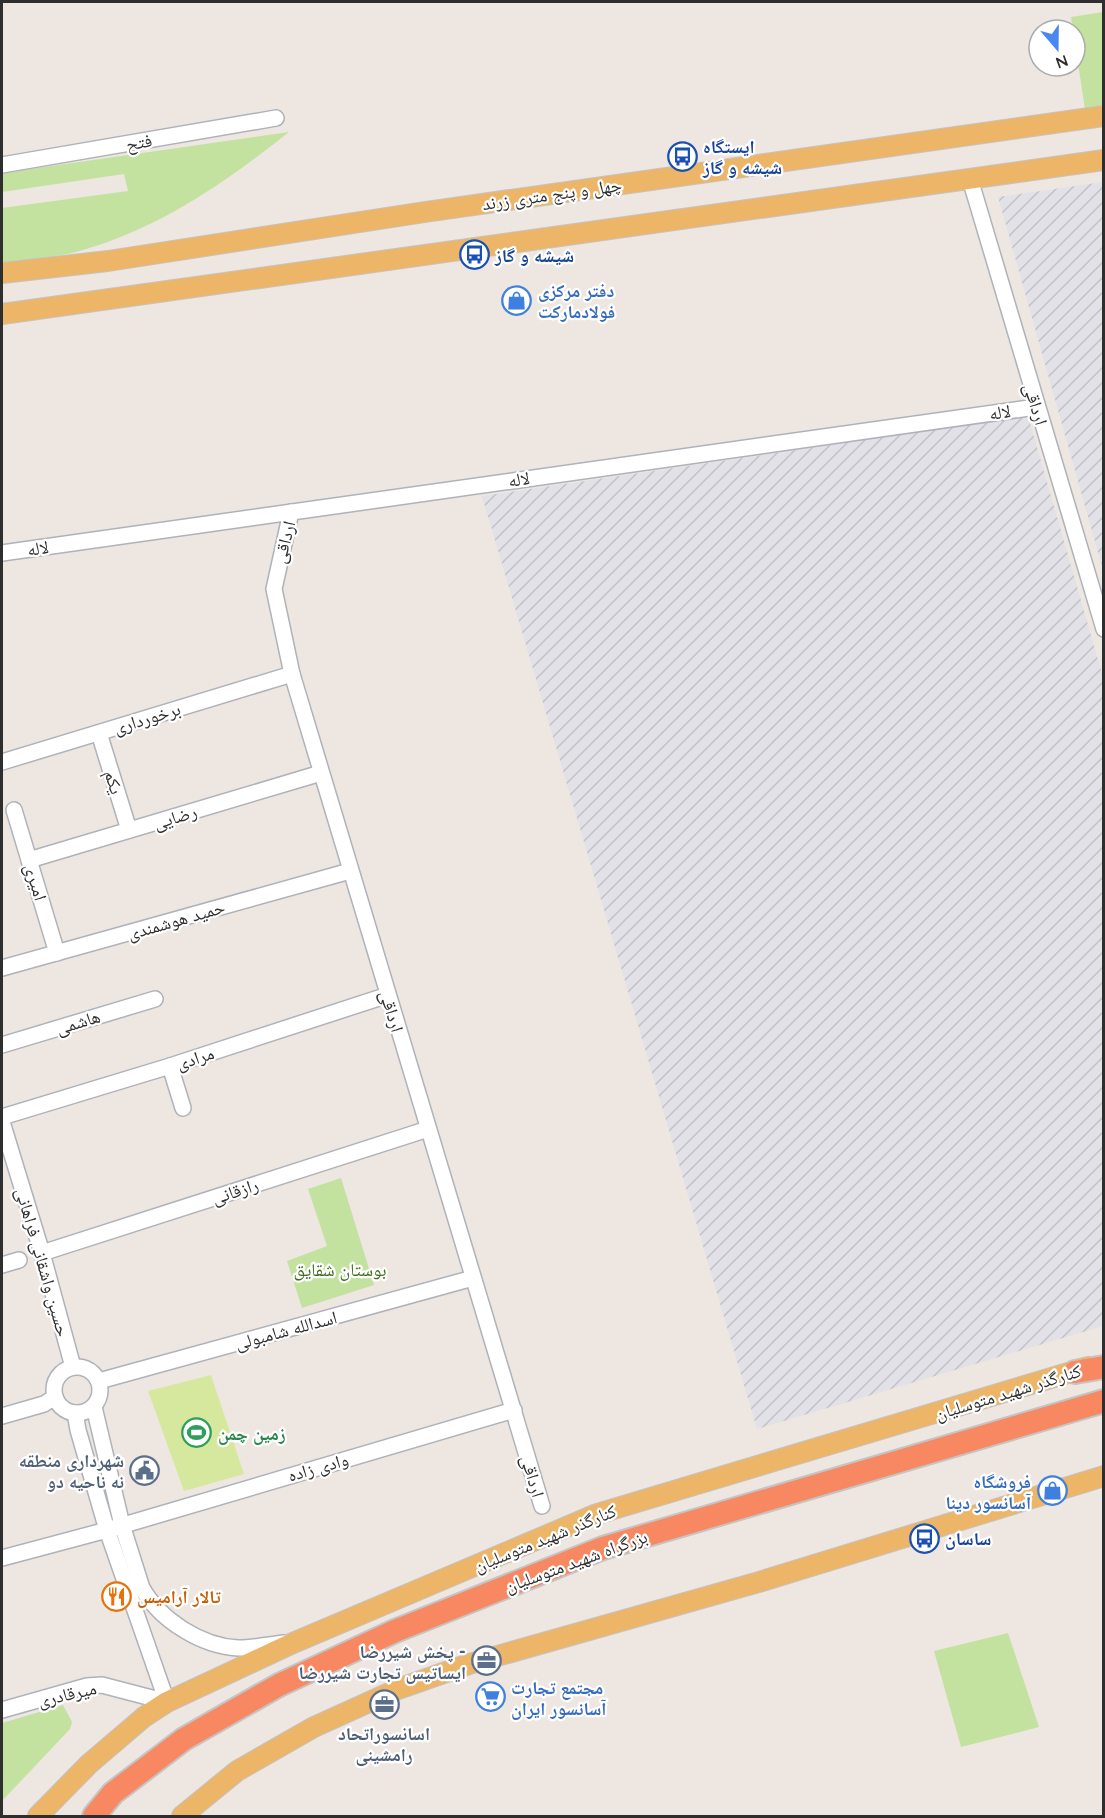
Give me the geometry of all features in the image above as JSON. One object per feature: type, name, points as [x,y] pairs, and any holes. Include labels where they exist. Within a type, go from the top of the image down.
[{"type":"highway","points":[[1075,1372],[1104,1367]]},
{"type":"highway","name":"بزرگراه شهید متوسلیان","points":[[94,1816],[113,1793],[184,1739],[279,1686],[395,1631],[603,1548],[1104,1401]]},
{"type":"main road","name":"چهل و پنج متری زرند","points":[[2,273],[108,261],[469,206],[1104,116]]},
{"type":"main road","points":[[2,314],[1104,160]]},
{"type":"main road","name":"کنارگذر شهید متوسلیان","points":[[38,1816],[116,1739],[144,1717],[167,1702],[293,1642],[597,1515],[1104,1362]]},
{"type":"main road","points":[[182,1816],[237,1771],[314,1727],[398,1689],[469,1664],[759,1582],[1104,1476]]},
{"type":"street","name":"فتح","points":[[2,165],[276,118]]},
{"type":"street","name":"ارداقی","points":[[970,179],[1036,407],[1104,629]]},
{"type":"street","name":"لاله","points":[[2,553],[1036,407]]},
{"type":"street","name":"ارداقی","points":[[291,512],[274,589],[292,674],[542,1506]]},
{"type":"street","name":"برخورداری","points":[[2,762],[292,674]]},
{"type":"street","name":"یکم","points":[[99,733],[129,830]]},
{"type":"street","name":"رضایی","points":[[29,860],[321,773]]},
{"type":"street","name":"امیری","points":[[14,810],[57,953]]},
{"type":"street","name":"حمید هوشمندی","points":[[2,968],[350,871]]},
{"type":"street","name":"مرادی","points":[[2,1117],[170,1066],[388,995]]},
{"type":"street","name":"هاشمی","points":[[2,1045],[155,999]]},
{"type":"street","points":[[170,1066],[183,1108]]},
{"type":"street","name":"حسین واشقانی فراهانی","points":[[2,1122],[42,1253],[73,1367]]},
{"type":"street","name":"رازقانی","points":[[42,1253],[428,1129]]},
{"type":"street","points":[[2,1265],[20,1260]]},
{"type":"street","name":"اسدالله شامبولی","points":[[99,1381],[472,1278]]},
{"type":"street","points":[[73,1367],[88,1370],[99,1381],[100,1395],[94,1407],[88,1411],[75,1413],[62,1408],[55,1397],[57,1378],[61,1373],[73,1367]]},
{"type":"street","points":[[2,1416],[44,1404],[55,1397]]},
{"type":"street","points":[[94,1407],[123,1525],[142,1588],[147,1596],[169,1619],[186,1631],[218,1644],[238,1648],[293,1642]]},
{"type":"street","name":"وادی زاده","points":[[107,1530],[514,1410]]},
{"type":"street","points":[[75,1413],[107,1530],[167,1702]]},
{"type":"street","points":[[2,1558],[107,1530]]},
{"type":"street","name":"میرقادری","points":[[2,1710],[87,1686],[102,1685],[167,1702]]},
{"type":"shaded area","points":[[1104,182],[1103,570],[998,197]]},
{"type":"shaded area","points":[[1028,416],[1103,677],[1103,1326],[757,1429],[482,496]]},
{"type":"green space","points":[[1103,12],[1103,107],[1085,109],[1080,78],[1087,78],[1087,18],[1071,17]]},
{"type":"green space","points":[[289,132],[217,185],[140,229],[73,253],[2,263],[2,208],[128,191],[124,174],[2,192],[2,173]]},
{"type":"green space","name":"بوستان شقایق","points":[[341,1178],[374,1285],[302,1308],[287,1261],[327,1246],[308,1189]]},
{"type":"green space","name":"زمین چمن","points":[[211,1375],[244,1474],[184,1491],[148,1391]]},
{"type":"green space","points":[[1008,1633],[1039,1727],[961,1747],[934,1651]]},
{"type":"green space","points":[[63,1705],[72,1722],[70,1729],[2,1801],[2,1723]]},
{"type":"place","name":"ایستگاه شیشه و گاز","points":[[682,156]]},
{"type":"place","name":"شیشه و گاز","points":[[474,255]]},
{"type":"place","name":"دفتر مرکزی فولادمارکت","points":[[517,300]]},
{"type":"place","name":"زمین چمن","points":[[197,1433]]},
{"type":"place","name":"شهرداری منطقه نه ناحیه دو","points":[[145,1470]]},
{"type":"place","name":"فروشگاه آسانسور دینا","points":[[1052,1491]]},
{"type":"place","name":"ساسان","points":[[924,1538]]},
{"type":"place","name":"تالار آرامیس","points":[[116,1596]]},
{"type":"place","name":"پخش شیررضا - ایساتیس تجارت شیررضا","points":[[487,1661]]},
{"type":"place","name":"مجتمع تجارت آسانسور ایران","points":[[490,1697]]},
{"type":"place","name":"اسانسوراتحاد رامشینی","points":[[384,1704]]}]
